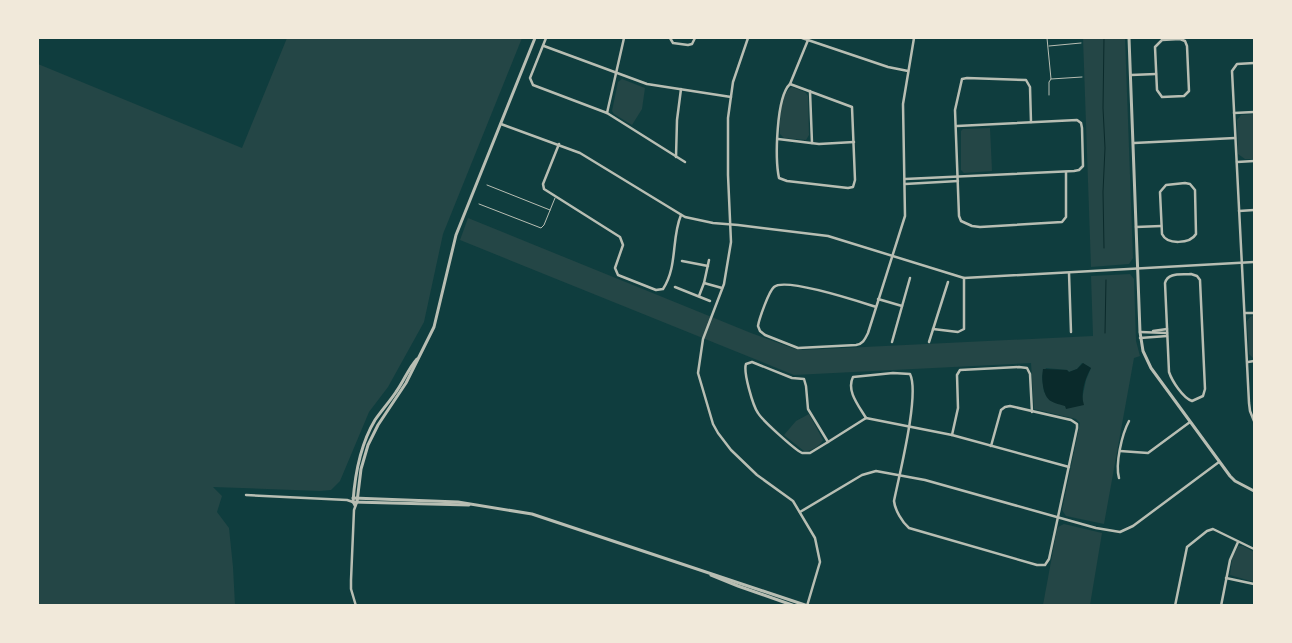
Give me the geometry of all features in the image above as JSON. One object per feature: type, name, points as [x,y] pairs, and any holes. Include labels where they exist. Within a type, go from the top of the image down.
[{"type":"street","points":[[356,606],[351,589],[351,580],[356,468],[367,436],[398,390],[409,368],[420,356],[434,328],[459,228],[535,38]]},
{"type":"street","points":[[546,38],[530,78],[532,84],[607,113],[685,162]]},
{"type":"street","points":[[607,113],[624,38]]},
{"type":"street","points":[[670,38],[673,43],[688,45],[692,44],[695,38]]},
{"type":"street","points":[[246,495],[458,506],[470,505],[532,514],[807,605],[819,568],[819,556],[815,538],[790,498],[762,478],[734,453],[718,433],[699,376],[698,364],[704,333],[723,288],[732,237],[727,129],[736,70],[748,38]]},
{"type":"street","points":[[802,38],[888,67],[908,70]]},
{"type":"street","points":[[876,308],[818,290],[779,285],[772,289],[758,326],[765,335],[798,348],[856,345],[861,343],[866,337],[876,308],[905,216],[902,114],[914,38]]},
{"type":"street","points":[[1130,38],[1140,338],[1148,364],[1219,462],[1232,479],[1254,491]]},
{"type":"street","points":[[1180,39],[1184,41],[1187,46],[1190,88],[1188,93],[1184,96],[1160,96],[1157,90],[1156,74],[1154,48],[1157,43],[1162,40],[1180,39]]},
{"type":"street","points":[[790,84],[852,107],[855,184],[853,187],[848,188],[781,179],[778,173],[778,127],[782,101],[808,40]]},
{"type":"street","points":[[544,46],[647,84],[731,97]]},
{"type":"street","points":[[1254,63],[1239,64],[1234,66],[1232,71],[1250,411],[1254,421]]},
{"type":"street","points":[[1131,75],[1156,74]]},
{"type":"street","points":[[1031,122],[1030,86],[1026,80],[962,79],[955,110],[959,216],[961,221],[980,227],[1060,222],[1065,220],[1066,172]]},
{"type":"street","points":[[676,156],[680,89]]},
{"type":"street","points":[[810,91],[812,143]]},
{"type":"street","points":[[1234,113],[1254,112]]},
{"type":"street","points":[[905,179],[1066,172],[1079,170],[1083,166],[1081,123],[1074,119],[956,126]]},
{"type":"street","points":[[501,124],[583,154],[682,215],[713,223],[828,236],[964,278],[1254,262]]},
{"type":"street","points":[[1134,143],[1235,138]]},
{"type":"street","points":[[778,139],[812,143],[854,142]]},
{"type":"street","points":[[559,144],[543,186],[546,192],[622,239],[623,247],[616,266],[617,274],[658,290],[664,288],[671,271],[682,215]]},
{"type":"street","points":[[1237,162],[1254,161]]},
{"type":"street","points":[[905,184],[958,181]]},
{"type":"street","points":[[1185,183],[1192,186],[1195,190],[1196,205],[1197,231],[1195,237],[1189,240],[1166,240],[1162,234],[1161,226],[1160,196],[1162,188],[1166,185],[1185,183]]},
{"type":"street","points":[[1239,211],[1254,210]]},
{"type":"street","points":[[1136,227],[1161,226]]},
{"type":"street","points":[[699,296],[709,260]]},
{"type":"street","points":[[682,261],[708,266]]},
{"type":"street","points":[[1068,273],[1071,332]]},
{"type":"street","points":[[1172,276],[1196,276],[1200,282],[1205,389],[1204,394],[1196,401],[1187,399],[1171,378],[1167,335],[1166,279],[1172,276]]},
{"type":"street","points":[[892,342],[910,278]]},
{"type":"street","points":[[933,329],[958,332],[964,329],[964,278]]},
{"type":"street","points":[[929,342],[948,282]]},
{"type":"street","points":[[704,283],[723,288]]},
{"type":"street","points":[[675,287],[710,301]]},
{"type":"street","points":[[878,299],[902,306]]},
{"type":"street","points":[[1245,313],[1254,313]]},
{"type":"street","points":[[1140,332],[1167,329]]},
{"type":"street","points":[[1152,332],[1167,335]]},
{"type":"street","points":[[1140,338],[1167,335]]},
{"type":"street","points":[[1248,362],[1254,361]]},
{"type":"street","points":[[828,442],[808,409],[804,379],[792,378],[752,362],[746,364],[745,370],[754,404],[760,416],[802,454],[810,453],[828,442],[866,418],[952,435],[1069,467]]},
{"type":"street","points":[[952,435],[958,408],[956,375],[960,370],[1023,366],[1027,368],[1030,374],[1032,412]]},
{"type":"street","points":[[866,418],[852,396],[851,383],[853,377],[909,373],[912,380],[913,400],[894,505],[907,526],[1042,565],[1048,562],[1077,428],[1076,424],[1071,420],[1010,406],[1003,408],[991,446]]},
{"type":"street","points":[[1119,478],[1120,451],[1125,429],[1129,421]]},
{"type":"street","points":[[1120,451],[1146,453],[1190,422]]},
{"type":"street","points":[[800,512],[867,472],[876,471],[925,480],[1091,527],[1113,531],[1126,530],[1219,462]]},
{"type":"street","points":[[1176,606],[1188,545],[1211,529],[1254,550]]},
{"type":"street","points":[[1221,606],[1230,557],[1238,542]]},
{"type":"street","points":[[711,574],[714,577],[795,606]]},
{"type":"street","points":[[1226,578],[1254,584]]},
{"type":"lane","points":[[1047,38],[1051,79],[1049,82],[1049,95]]},
{"type":"lane","points":[[1048,46],[1080,43]]},
{"type":"lane","points":[[1051,79],[1082,77]]},
{"type":"lane","points":[[487,185],[550,210]]},
{"type":"lane","points":[[479,204],[539,228],[544,225],[555,198]]},
{"type":"shaded area","points":[[287,38],[522,38],[443,234],[424,322],[388,387],[369,412],[340,481],[331,490],[213,487],[222,496],[217,512],[229,528],[235,605],[38,605],[38,64],[242,148]]},
{"type":"shaded area","points":[[1083,38],[1125,38],[1133,258],[1129,264],[1091,267]]},
{"type":"shaded area","points":[[622,79],[645,88],[642,109],[632,125],[612,111],[618,82]]},
{"type":"shaded area","points":[[792,87],[805,92],[808,96],[809,135],[806,140],[784,138],[780,134],[780,116],[783,101],[788,90]]},
{"type":"shaded area","points":[[1254,114],[1254,159],[1245,159],[1238,154],[1237,120],[1241,115]]},
{"type":"shaded area","points":[[990,128],[992,171],[964,173],[961,170],[961,131],[963,129]]},
{"type":"shaded area","points":[[468,218],[751,333],[795,349],[803,350],[1093,336],[1091,276],[1130,274],[1134,279],[1136,341],[1140,356],[1134,358],[1104,524],[1066,516],[1062,510],[1080,423],[1076,419],[1034,409],[1031,363],[794,375],[460,240]],"holes":[[[1082,363],[1091,368],[1082,399],[1065,406],[1044,392],[1042,376],[1046,368],[1067,370],[1069,372],[1077,369]]]},
{"type":"shaded area","points":[[1254,315],[1254,359],[1249,354],[1247,321]]},
{"type":"shaded area","points":[[1083,363],[1091,368],[1084,386],[1084,405],[1066,409],[1065,406],[1047,398],[1043,386],[1043,369],[1067,370],[1069,372],[1077,369]]},
{"type":"shaded area","points":[[809,414],[823,440],[815,448],[804,451],[784,435],[796,421]]},
{"type":"shaded area","points":[[1064,524],[1102,533],[1090,605],[1043,605],[1057,529]]},
{"type":"shaded area","points":[[1238,546],[1243,546],[1254,552],[1254,582],[1230,575],[1232,559]]},
{"type":"waterway","points":[[1104,38],[1104,248]]},
{"type":"waterway","points":[[1105,333],[1106,280]]}]
